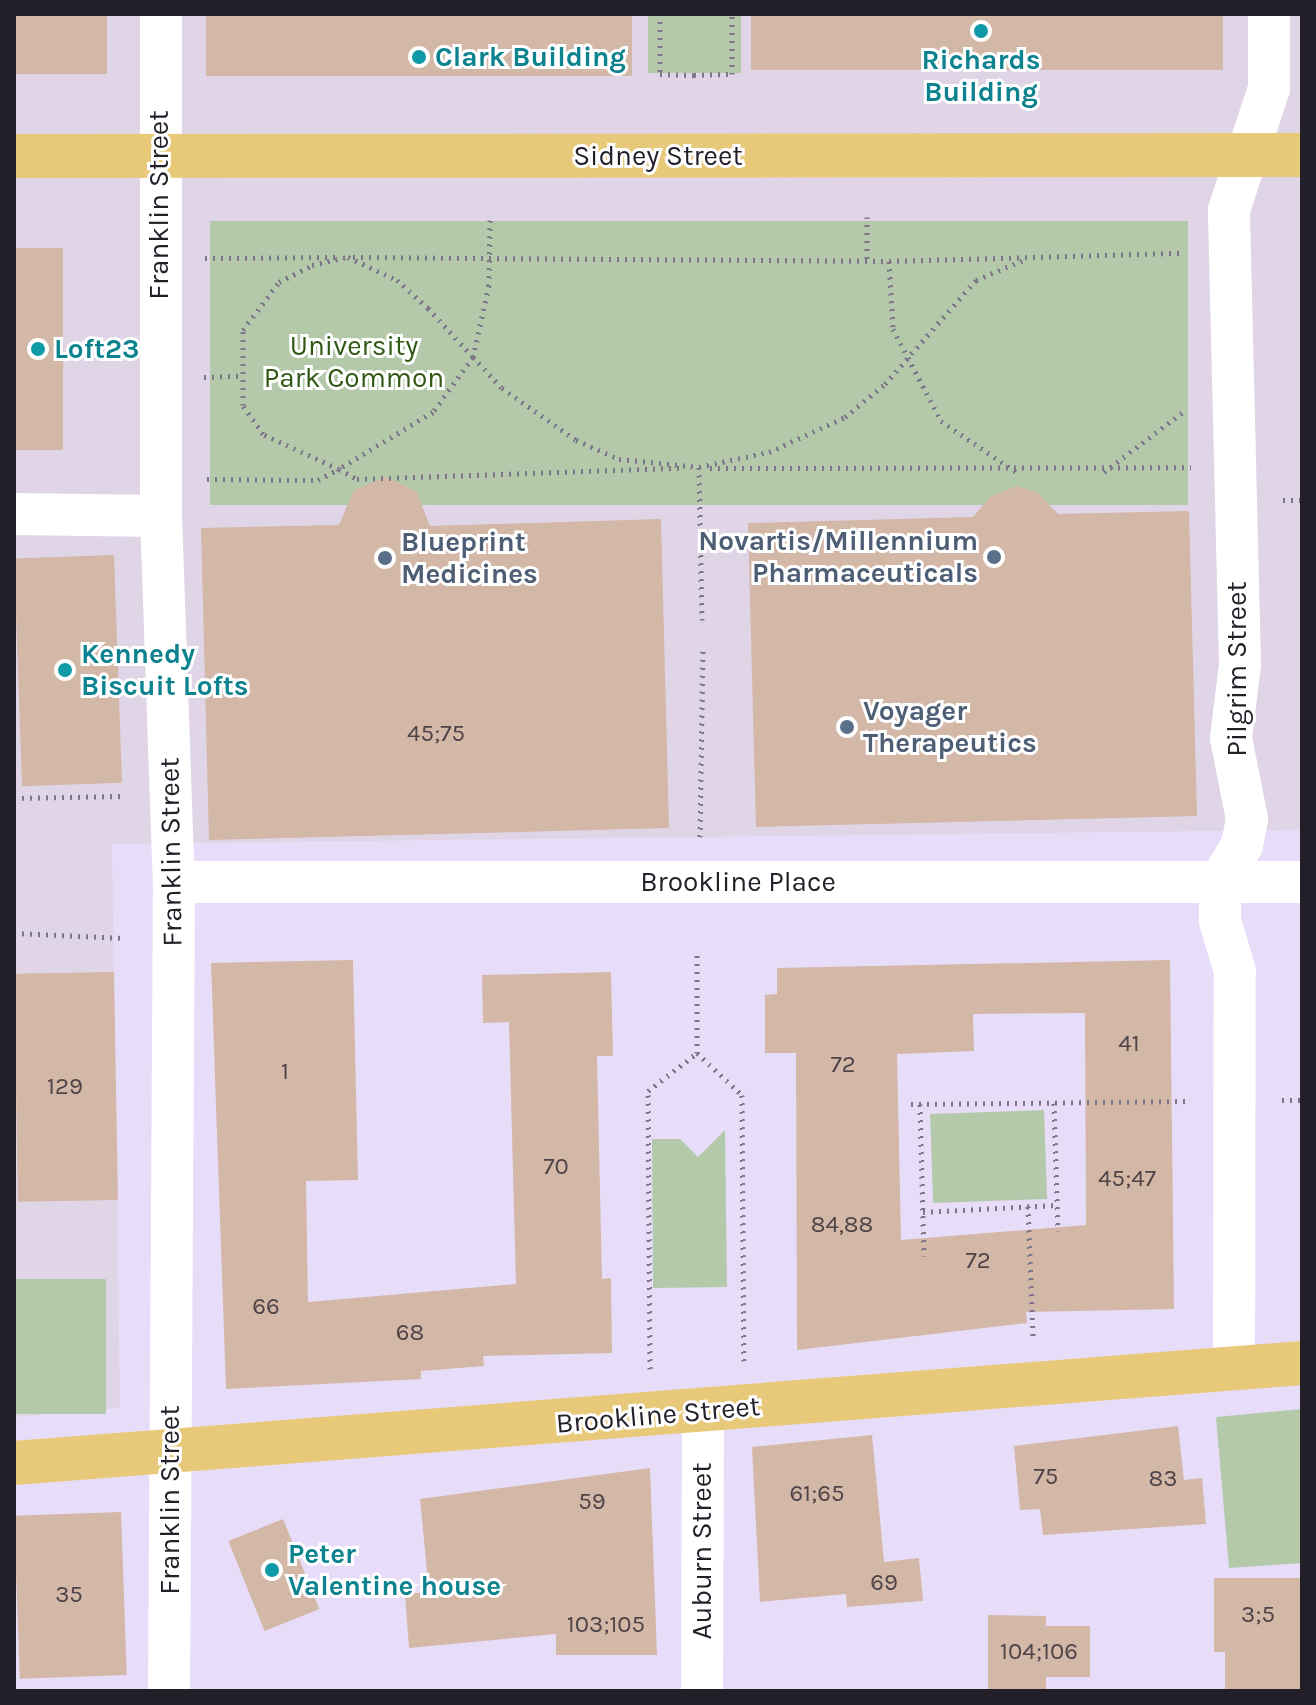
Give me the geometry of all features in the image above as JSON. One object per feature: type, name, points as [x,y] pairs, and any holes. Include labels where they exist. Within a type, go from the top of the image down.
[{"type":"main road","name":"Sidney Street","points":[[14,156],[159,158],[1249,150],[1302,155]]},
{"type":"main road","name":"Brookline Street","points":[[14,1463],[703,1412],[1302,1363]]},
{"type":"street","name":"Franklin Street","points":[[161,14],[161,516],[174,882],[169,1691]]},
{"type":"street","name":"Pilgrim Street","points":[[1220,882],[1242,845],[1247,819],[1231,738],[1240,665],[1232,468],[1229,210],[1269,88],[1269,14]]},
{"type":"street","points":[[14,514],[161,516]]},
{"type":"street","name":"Brookline Place","points":[[174,882],[1302,882]]},
{"type":"street","points":[[1220,882],[1220,921],[1235,971],[1234,1367]]},
{"type":"street","name":"Auburn Street","points":[[702,1691],[703,1412]]},
{"type":"path","points":[[660,14],[660,74],[694,75],[732,74],[732,14]]},
{"type":"path","points":[[867,217],[867,261]]},
{"type":"path","points":[[189,478],[318,480],[414,431],[473,357],[490,262],[490,220]]},
{"type":"path","points":[[204,258],[348,257],[490,262],[889,261],[1230,254]]},
{"type":"path","points":[[1026,259],[976,280],[865,403],[818,433],[699,467],[597,450],[527,408],[397,280],[348,257],[290,276],[256,307],[243,330],[239,376],[243,405],[263,434],[357,479],[699,467],[1103,473],[1232,468]]},
{"type":"path","points":[[889,261],[893,329],[941,421],[1017,472]]},
{"type":"path","points":[[191,377],[239,376]]},
{"type":"path","points":[[1103,473],[1187,409]]},
{"type":"path","points":[[699,467],[702,620]]},
{"type":"path","points":[[700,851],[703,650]]},
{"type":"path","points":[[14,798],[123,796]]},
{"type":"path","points":[[14,933],[124,938]]},
{"type":"path","points":[[697,954],[697,1053],[742,1095],[744,1378]]},
{"type":"path","points":[[650,1387],[648,1091],[697,1053]]},
{"type":"path","points":[[911,1104],[1192,1101]]},
{"type":"path","points":[[1054,1103],[1058,1231]]},
{"type":"path","points":[[920,1104],[924,1256]]},
{"type":"path","points":[[923,1212],[1058,1205]]},
{"type":"path","points":[[1028,1206],[1033,1351]]},
{"type":"shaded area","points":[[14,14],[1302,14],[1302,830],[112,844],[120,1408],[14,1417]]},
{"type":"green space","points":[[648,14],[741,14],[741,73],[648,73]]},
{"type":"green space","name":"University Park Common","points":[[210,221],[1188,221],[1188,505],[210,505]]},
{"type":"green space","points":[[1044,1110],[1047,1199],[933,1203],[930,1114]]},
{"type":"green space","points":[[725,1130],[727,1287],[653,1288],[652,1139],[680,1139],[698,1157]]},
{"type":"green space","points":[[14,1279],[106,1279],[106,1414],[14,1414]]},
{"type":"green space","points":[[1302,1409],[1302,1563],[1229,1568],[1216,1417]]},
{"type":"building","points":[[14,14],[107,14],[107,74],[14,74]]},
{"type":"building","name":"Clark Building","points":[[206,14],[632,14],[632,76],[206,76]]},
{"type":"building","name":"Richards Building","points":[[751,14],[1223,14],[1223,70],[751,70]]},
{"type":"building","name":"Loft23","points":[[14,248],[63,248],[63,450],[14,450]]},
{"type":"building","points":[[386,477],[416,491],[430,526],[661,519],[669,828],[209,840],[201,528],[339,525],[354,490]]},
{"type":"building","points":[[1017,486],[1037,492],[1058,514],[1189,511],[1197,816],[756,827],[748,523],[973,517],[991,496]]},
{"type":"building","name":"Kennedy Biscuit Lofts","points":[[114,555],[122,783],[22,786],[14,558]]},
{"type":"building","points":[[353,960],[358,1180],[306,1181],[308,1302],[516,1284],[509,1022],[483,1023],[482,975],[611,972],[613,1056],[597,1056],[602,1279],[611,1278],[612,1353],[483,1356],[484,1366],[421,1371],[421,1379],[226,1389],[211,963]]},
{"type":"building","points":[[1170,960],[1174,1309],[1026,1312],[1027,1323],[797,1350],[796,1053],[765,1053],[765,995],[777,994],[777,968]],"holes":[[[1085,1013],[1086,1225],[901,1240],[897,1054],[974,1051],[973,1014]]]},
{"type":"building","points":[[114,972],[118,1200],[18,1202],[14,974]]},
{"type":"building","points":[[1178,1426],[1184,1480],[1202,1478],[1206,1524],[1043,1535],[1040,1509],[1020,1510],[1014,1446]]},
{"type":"building","points":[[872,1435],[884,1562],[919,1558],[923,1601],[847,1607],[846,1594],[760,1602],[752,1447]]},
{"type":"building","points":[[650,1468],[657,1655],[556,1655],[556,1634],[409,1648],[405,1594],[429,1592],[420,1499]]},
{"type":"building","points":[[121,1512],[127,1675],[20,1679],[14,1516]]},
{"type":"building","name":"Peter Valentine house","points":[[283,1519],[319,1609],[265,1631],[228,1541]]},
{"type":"building","points":[[1214,1578],[1302,1578],[1302,1691],[1225,1691],[1225,1652],[1214,1652]]},
{"type":"building","points":[[988,1615],[1046,1616],[1046,1626],[1090,1626],[1090,1677],[1046,1677],[1046,1691],[988,1691]]},
{"type":"place","name":"Richards Building","points":[[981,31]]},
{"type":"place","name":"Clark Building","points":[[419,57]]},
{"type":"place","name":"Loft23","points":[[38,349]]},
{"type":"place","name":"Novartis/Millennium Pharmaceuticals","points":[[994,557]]},
{"type":"place","name":"Blueprint Medicines","points":[[385,558]]},
{"type":"place","name":"Kennedy Biscuit Lofts","points":[[65,670]]},
{"type":"place","name":"Voyager Therapeutics","points":[[847,727]]},
{"type":"place","name":"Peter Valentine house","points":[[272,1570]]}]
